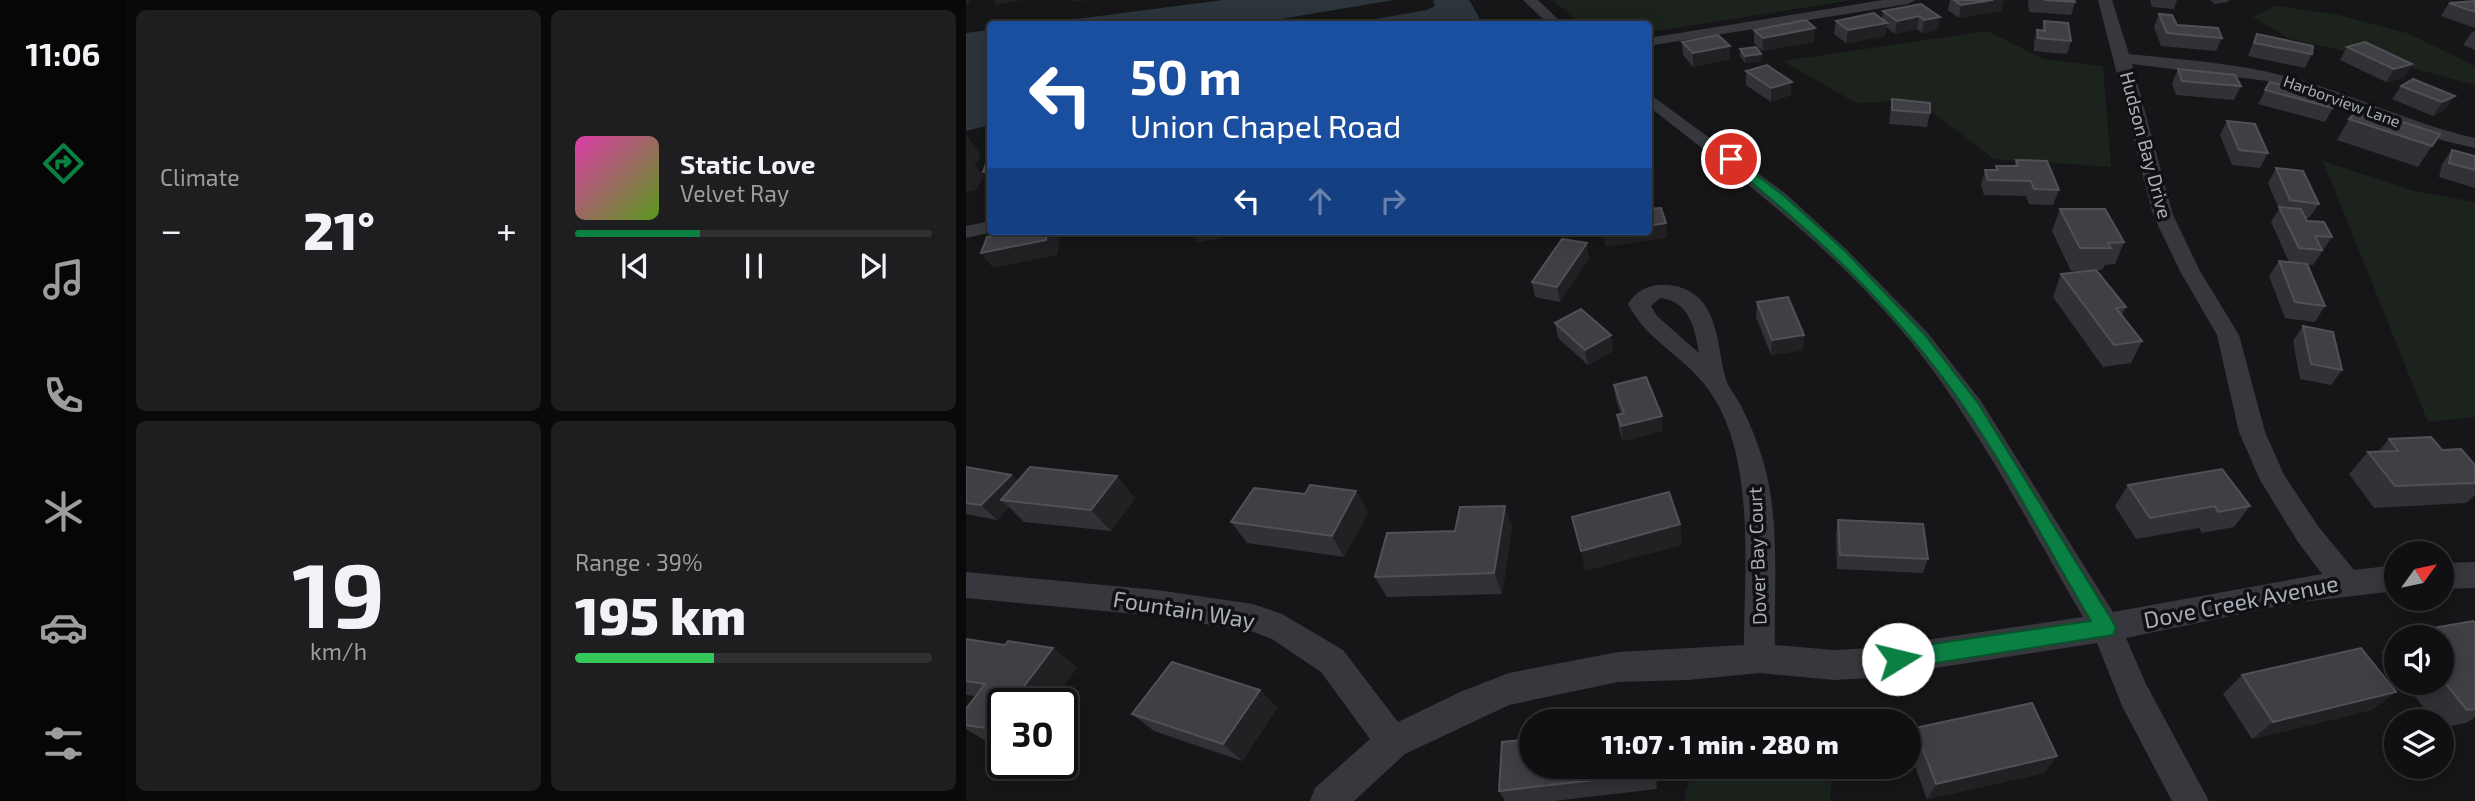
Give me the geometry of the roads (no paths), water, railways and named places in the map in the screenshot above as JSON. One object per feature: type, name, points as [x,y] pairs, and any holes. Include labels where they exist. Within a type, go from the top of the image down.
[{"type":"street","points":[[1530,0],[1553,21]]},
{"type":"street","points":[[1652,41],[1908,0]]},
{"type":"street","name":"Hudson Bay Drive","points":[[2105,0],[2123,58],[2162,215],[2190,271],[2228,335],[2252,432],[2280,491],[2308,534],[2346,582]]},
{"type":"street","name":"Harborview Lane","points":[[2123,58],[2277,78],[2421,130],[2475,143]]},
{"type":"street","points":[[1652,101],[1779,197],[1866,279],[1919,337],[1972,407],[2106,628],[2134,695],[2190,801]]},
{"type":"street","points":[[966,232],[987,228]]},
{"type":"street","name":"Dover Bay Court","points":[[1713,378],[1732,409],[1754,475],[1758,499],[1760,658]]},
{"type":"street","points":[[2454,576],[2475,575]]},
{"type":"street","name":"Dove Creek Avenue","points":[[1328,801],[1393,742],[1472,703],[1509,689],[1618,667],[1688,665],[1760,658],[1834,665],[1871,663],[2106,628],[2346,582],[2384,579]]},
{"type":"street","name":"Fountain Way","points":[[966,585],[1157,603],[1253,618],[1282,628],[1332,660],[1393,742]]}]
